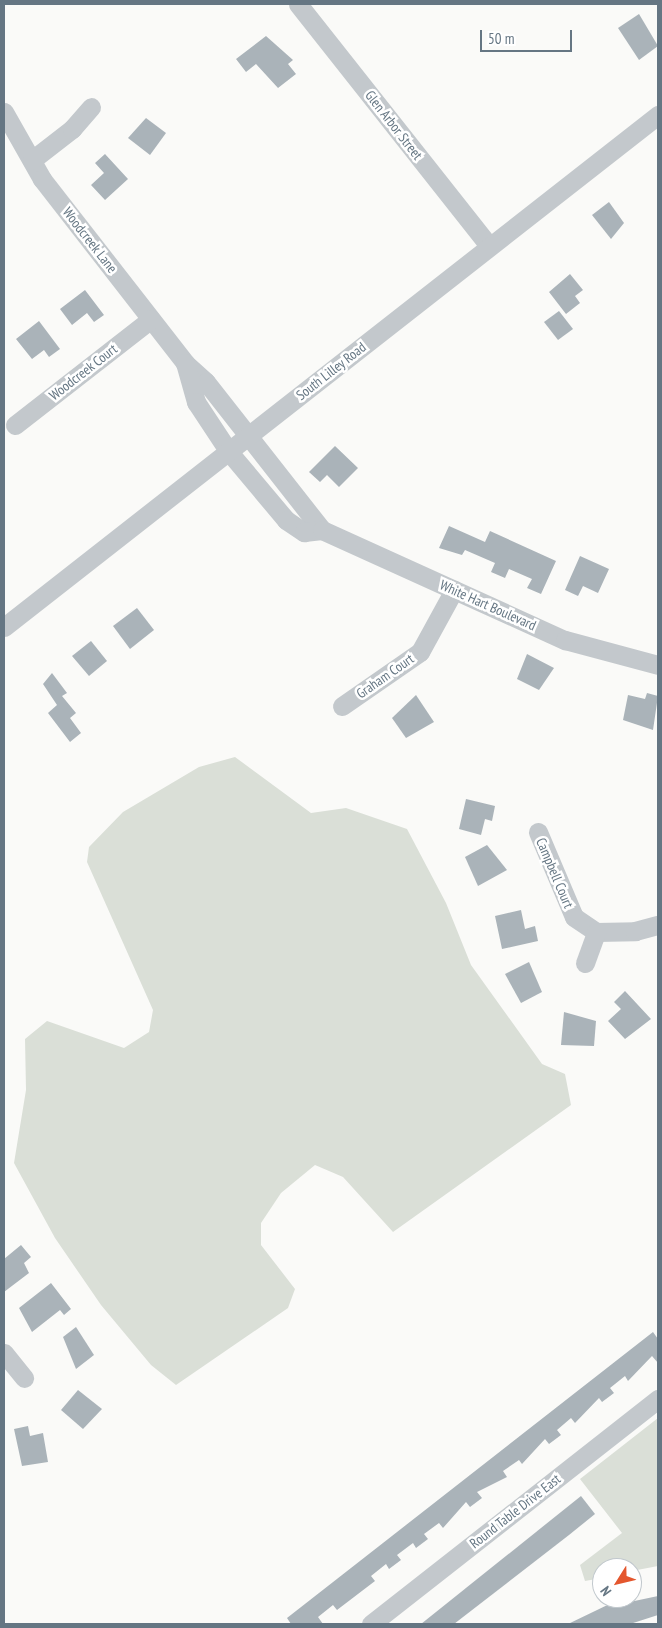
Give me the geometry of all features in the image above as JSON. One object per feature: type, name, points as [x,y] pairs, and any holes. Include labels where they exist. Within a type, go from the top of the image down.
[{"type":"street","name":"Glen Arbor Street","points":[[298,4],[490,246]]},
{"type":"street","points":[[32,160],[91,107]]},
{"type":"street","name":"Woodcreek Lane","points":[[4,112],[32,160],[151,319],[185,363],[206,382],[249,437]]},
{"type":"street","name":"South Lilley Road","points":[[4,627],[658,115]]},
{"type":"street","name":"Woodcreek Court","points":[[15,425],[151,319]]},
{"type":"street","name":"Woodcreek Lane","points":[[185,363],[196,402],[229,452]]},
{"type":"street","name":"White Hart Boulevard","points":[[249,437],[322,530],[565,640],[658,665]]},
{"type":"street","name":"White Hart Boulevard","points":[[229,452],[286,520],[304,532],[322,530]]},
{"type":"street","name":"Graham Court","points":[[342,706],[420,652],[454,590]]},
{"type":"street","name":"Campbell Court","points":[[538,832],[563,899],[574,918],[596,932]]},
{"type":"street","points":[[585,963],[596,932],[658,925]]},
{"type":"street","points":[[4,1353],[24,1378]]},
{"type":"street","name":"Round Table Drive East","points":[[371,1624],[658,1399]]},
{"type":"shaded area","points":[[235,757],[311,813],[346,808],[407,829],[446,903],[471,965],[542,1064],[565,1074],[571,1105],[393,1232],[343,1177],[315,1165],[281,1193],[261,1223],[261,1245],[295,1289],[288,1308],[176,1385],[151,1365],[101,1305],[55,1238],[14,1163],[26,1090],[25,1039],[47,1021],[124,1048],[149,1032],[153,1010],[87,862],[89,847],[123,812],[199,767]]},
{"type":"shaded area","points":[[658,1418],[658,1566],[642,1569],[642,1558],[592,1558],[592,1580],[585,1581],[580,1565],[622,1533],[580,1479]]},
{"type":"building","points":[[639,14],[658,46],[639,60],[618,28]]},
{"type":"building","points":[[266,36],[293,60],[288,64],[296,74],[278,88],[256,64],[246,72],[236,59]]},
{"type":"building","points":[[146,118],[166,133],[150,155],[128,138]]},
{"type":"building","points":[[105,154],[128,179],[105,200],[91,185],[104,173],[95,163]]},
{"type":"building","points":[[609,202],[624,223],[611,239],[592,215]]},
{"type":"building","points":[[570,274],[583,290],[575,296],[580,303],[566,314],[549,292]]},
{"type":"building","points":[[85,290],[104,315],[94,322],[87,313],[72,325],[60,309]]},
{"type":"building","points":[[559,311],[573,329],[558,340],[544,322]]},
{"type":"building","points":[[39,321],[60,349],[49,357],[44,350],[32,359],[16,339]]},
{"type":"building","points":[[335,446],[358,468],[339,487],[327,475],[320,482],[309,472]]},
{"type":"building","points":[[449,526],[485,542],[490,531],[556,561],[541,594],[527,588],[532,579],[509,569],[505,578],[491,572],[495,563],[465,550],[462,555],[439,548]]},
{"type":"building","points":[[580,556],[609,569],[598,593],[583,586],[578,596],[565,590]]},
{"type":"building","points":[[137,608],[154,630],[130,649],[113,626]]},
{"type":"building","points":[[91,641],[107,661],[89,676],[72,656]]},
{"type":"building","points":[[527,654],[554,668],[539,690],[517,679]]},
{"type":"building","points":[[52,673],[67,693],[62,696],[76,713],[70,718],[81,733],[70,742],[48,713],[57,705],[43,684]]},
{"type":"building","points":[[647,693],[658,696],[653,730],[623,720],[628,695],[645,699]]},
{"type":"building","points":[[416,695],[434,722],[406,738],[392,718]]},
{"type":"building","points":[[466,799],[495,806],[492,821],[485,819],[481,835],[459,829]]},
{"type":"building","points":[[487,845],[507,870],[478,886],[465,857]]},
{"type":"building","points":[[521,910],[525,929],[535,926],[538,941],[502,949],[495,916]]},
{"type":"building","points":[[529,962],[542,992],[521,1003],[505,974]]},
{"type":"building","points":[[625,991],[651,1019],[625,1039],[608,1021],[621,1009],[614,1002]]},
{"type":"building","points":[[564,1012],[596,1021],[594,1046],[561,1045]]},
{"type":"building","points":[[21,1245],[31,1257],[24,1263],[29,1273],[4,1292],[4,1259]]},
{"type":"building","points":[[51,1283],[71,1309],[64,1315],[60,1310],[32,1332],[19,1308]]},
{"type":"building","points":[[76,1327],[94,1355],[76,1369],[63,1337]]},
{"type":"building","points":[[653,1332],[658,1339],[658,1363],[652,1356],[628,1381],[625,1376],[610,1388],[614,1393],[602,1402],[599,1398],[575,1423],[571,1418],[557,1430],[561,1435],[549,1444],[545,1439],[522,1464],[519,1460],[503,1471],[507,1477],[477,1492],[482,1498],[470,1507],[466,1502],[443,1528],[439,1523],[424,1534],[428,1539],[416,1548],[413,1543],[397,1555],[401,1560],[389,1569],[386,1564],[371,1576],[375,1581],[337,1610],[333,1605],[318,1617],[323,1624],[291,1624],[287,1618]]},
{"type":"building","points":[[78,1390],[102,1409],[83,1429],[61,1410]]},
{"type":"building","points":[[28,1426],[30,1436],[43,1433],[48,1462],[22,1466],[14,1429]]},
{"type":"building","points":[[581,1496],[595,1514],[569,1535],[454,1624],[421,1624]]},
{"type":"building","points":[[658,1596],[658,1615],[630,1624],[568,1624],[601,1608],[642,1608],[642,1599]]}]
